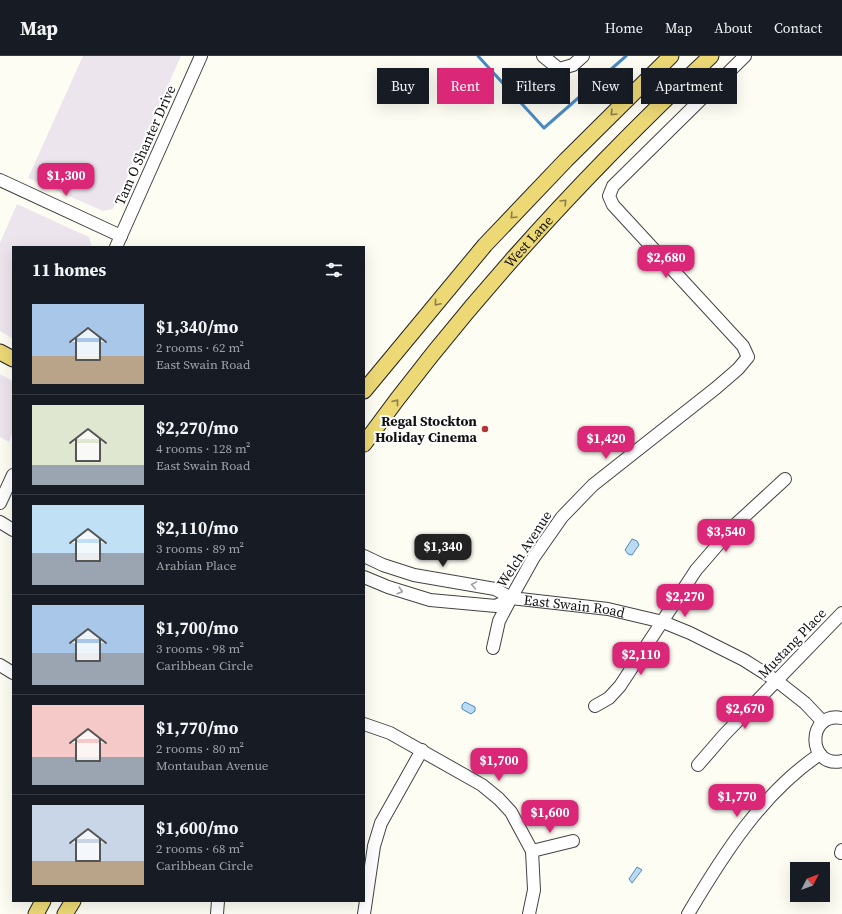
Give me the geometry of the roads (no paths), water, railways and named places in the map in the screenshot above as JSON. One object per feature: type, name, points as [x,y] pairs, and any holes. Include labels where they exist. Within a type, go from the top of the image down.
[{"type":"main road","name":"West Lane","points":[[365,390],[485,245],[566,160],[672,56]]},
{"type":"main road","name":"West Lane","points":[[365,443],[456,326],[547,220],[641,121],[710,56]]},
{"type":"main road","points":[[0,352],[12,359]]},
{"type":"main road","points":[[36,914],[42,902]]},
{"type":"main road","points":[[66,914],[72,902]]},
{"type":"street","name":"Tam O Shanter Drive","points":[[116,246],[201,56]]},
{"type":"street","points":[[543,56],[559,69],[573,66],[583,56]]},
{"type":"street","name":"Welch Avenue","points":[[493,648],[499,621],[511,598],[548,536],[578,500],[603,477],[716,388],[748,357],[743,346],[613,205],[609,196],[612,186],[745,56]]},
{"type":"street","points":[[0,180],[121,236]]},
{"type":"street","points":[[0,503],[12,477]]},
{"type":"street","points":[[595,706],[609,698],[620,686],[692,577],[715,547],[752,509],[785,479]]},
{"type":"street","points":[[0,522],[12,529]]},
{"type":"street","name":"East Swain Road","points":[[365,556],[383,565],[414,575],[496,589],[511,598],[608,609],[663,622],[718,646],[777,681],[804,703],[823,722]]},
{"type":"street","name":"East Swain Road","points":[[365,577],[388,587],[430,600],[496,606],[511,598]]},
{"type":"street","name":"Mustang Place","points":[[698,765],[724,735],[842,613]]},
{"type":"street","points":[[0,665],[12,672]]},
{"type":"street","points":[[842,718],[830,718],[823,722],[818,727],[815,741],[820,754],[832,762],[842,761]]},
{"type":"street","points":[[365,724],[390,732],[482,785],[499,799],[520,826],[532,851],[534,890],[530,914]]},
{"type":"street","points":[[364,914],[374,846],[381,823],[422,750]]},
{"type":"street","points":[[688,914],[749,822],[789,779],[820,754]]},
{"type":"street","points":[[532,851],[573,841]]},
{"type":"street","points":[[217,914],[218,902]]},
{"type":"water","points":[[632,539],[637,541],[639,545],[632,555],[628,554],[625,550]]},
{"type":"water","points":[[465,702],[475,707],[475,711],[471,714],[462,709],[462,705]]},
{"type":"water","points":[[637,867],[642,870],[632,883],[629,879]]},
{"type":"waterway","points":[[478,56],[544,128],[626,56]]},
{"type":"place","name":"Regal Stockton Holiday Cinema","points":[[485,429]]}]
